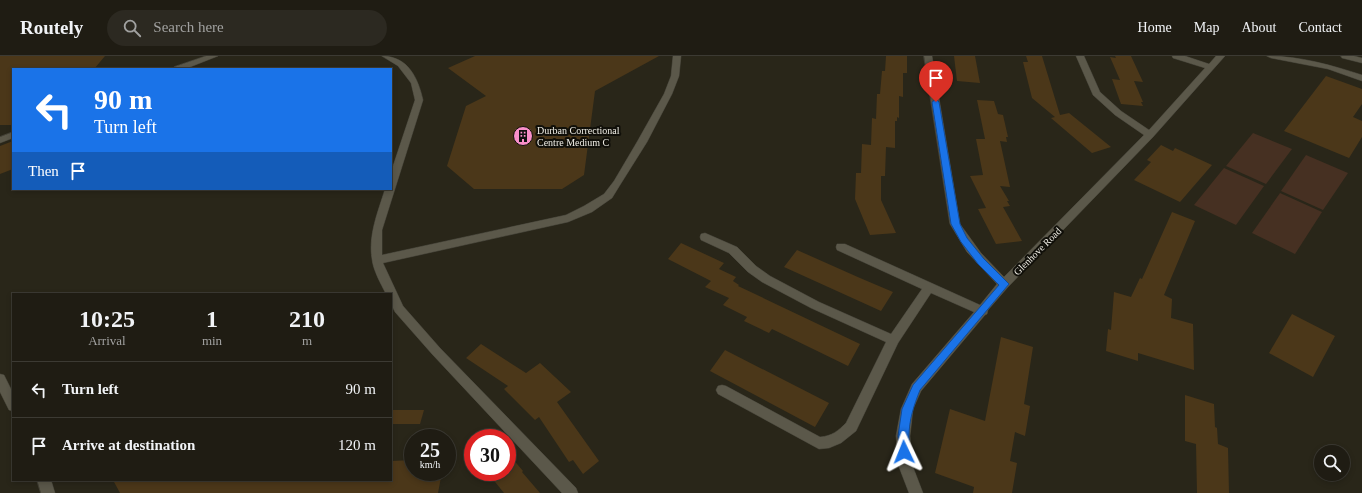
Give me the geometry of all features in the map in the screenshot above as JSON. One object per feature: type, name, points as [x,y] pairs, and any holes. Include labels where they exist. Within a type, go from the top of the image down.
[{"type":"street","points":[[180,68],[214,56]]},
{"type":"street","points":[[386,56],[401,64],[415,83],[419,100],[392,185]]},
{"type":"street","points":[[377,260],[568,218],[588,209],[608,196],[618,183],[668,94],[675,76],[677,56]]},
{"type":"street","points":[[928,56],[955,224],[964,240],[981,262],[1004,284]]},
{"type":"street","points":[[1080,56],[1094,88],[1101,98],[1124,118],[1150,135]]},
{"type":"street","points":[[1176,56],[1211,67]]},
{"type":"street","name":"Glenhove Road","points":[[916,493],[906,467],[903,436],[907,409],[916,388],[983,311],[1004,284],[1150,135],[1221,56]]},
{"type":"street","points":[[1271,56],[1330,67],[1362,78]]},
{"type":"street","points":[[1345,56],[1362,61]]},
{"type":"street","points":[[0,140],[12,135]]},
{"type":"street","points":[[390,190],[377,230],[377,260],[391,293]]},
{"type":"street","points":[[705,237],[733,250],[752,269],[773,283],[815,305],[893,340]]},
{"type":"street","points":[[841,247],[983,311]]},
{"type":"street","points":[[722,390],[819,443],[833,442],[843,436],[851,427],[893,340],[929,287]]},
{"type":"street","points":[[392,294],[400,309],[436,351],[571,493]]},
{"type":"street","points":[[0,379],[12,404]]},
{"type":"street","points":[[44,481],[48,493]]},
{"type":"shaded area","points":[[1253,133],[1292,149],[1266,184],[1226,166]]},
{"type":"shaded area","points":[[1306,155],[1348,173],[1323,210],[1281,191]]},
{"type":"shaded area","points":[[1224,168],[1264,186],[1236,225],[1194,205]]},
{"type":"shaded area","points":[[1280,193],[1322,212],[1295,254],[1252,233]]},
{"type":"building","points":[[0,56],[105,56],[95,68],[12,68],[12,125],[0,125]]},
{"type":"building","name":"Durban Correctional Centre Medium C","points":[[475,56],[659,56],[595,91],[584,175],[562,189],[474,189],[447,166],[466,106],[486,96],[448,68]]},
{"type":"building","points":[[886,56],[907,56],[907,73],[903,73],[903,97],[899,96],[899,118],[897,117],[897,121],[895,121],[895,148],[886,147],[885,176],[881,176],[881,200],[896,233],[870,235],[855,199],[856,173],[861,173],[862,144],[871,145],[872,118],[876,119],[877,94],[880,94],[882,71],[885,71]]},
{"type":"building","points":[[954,56],[975,56],[980,83],[957,81]]},
{"type":"building","points":[[1026,56],[1042,56],[1060,115],[1069,113],[1111,147],[1092,153],[1051,118],[1055,117],[1032,98],[1023,62],[1028,62]]},
{"type":"building","points":[[1115,56],[1131,56],[1143,82],[1134,81],[1143,102],[1141,102],[1143,106],[1121,104],[1112,79],[1120,80],[1110,57],[1116,58]]},
{"type":"building","points":[[1326,76],[1362,89],[1362,104],[1353,117],[1362,121],[1362,137],[1349,158],[1284,131]]},
{"type":"building","points":[[977,100],[994,101],[998,114],[1003,115],[1008,137],[1006,137],[1007,142],[1000,141],[1010,187],[1000,186],[1009,201],[1007,201],[1010,206],[1003,207],[1022,241],[996,244],[978,209],[986,208],[970,176],[983,175],[976,139],[985,139]]},
{"type":"building","points":[[12,141],[12,169],[0,174],[0,146]]},
{"type":"building","points":[[1161,145],[1173,151],[1175,148],[1212,165],[1180,202],[1134,180],[1151,162],[1147,160]]},
{"type":"building","points":[[1172,212],[1195,221],[1164,295],[1172,299],[1171,318],[1193,324],[1194,370],[1138,353],[1138,361],[1106,351],[1108,329],[1111,330],[1114,292],[1131,297],[1140,278],[1142,279]]},
{"type":"building","points":[[681,243],[724,263],[719,269],[736,277],[733,281],[739,285],[738,286],[860,344],[848,366],[772,329],[769,333],[744,321],[747,317],[723,305],[729,298],[705,287],[711,281],[668,259]]},
{"type":"building","points":[[797,250],[893,292],[881,311],[784,267]]},
{"type":"building","points":[[1292,314],[1335,336],[1313,377],[1269,353]]},
{"type":"building","points":[[1001,337],[1033,347],[1024,404],[1030,406],[1025,436],[1015,432],[1010,461],[1017,463],[1012,493],[973,493],[974,487],[935,473],[950,409],[985,421]]},
{"type":"building","points":[[481,344],[526,373],[540,363],[571,392],[557,402],[599,461],[583,474],[573,460],[569,462],[539,417],[535,420],[504,389],[508,386],[466,358]]},
{"type":"building","points":[[725,350],[829,403],[815,427],[710,371]]},
{"type":"building","points":[[1185,395],[1214,404],[1215,427],[1217,428],[1218,444],[1228,448],[1229,493],[1197,493],[1196,444],[1185,441]]},
{"type":"building","points":[[392,410],[424,410],[420,424],[392,424]]},
{"type":"building","points":[[404,460],[404,481],[440,481],[438,493],[120,493],[114,481],[392,481],[392,461]]},
{"type":"building","points":[[516,463],[540,493],[504,493],[494,481],[516,481]]},
{"type":"place","name":"Durban Correctional Centre Medium C","points":[[523,136]]},
{"type":"route","points":[[904,452],[903,436],[907,409],[916,388],[983,311],[1004,284],[981,262],[964,240],[955,224],[936,102]]}]
